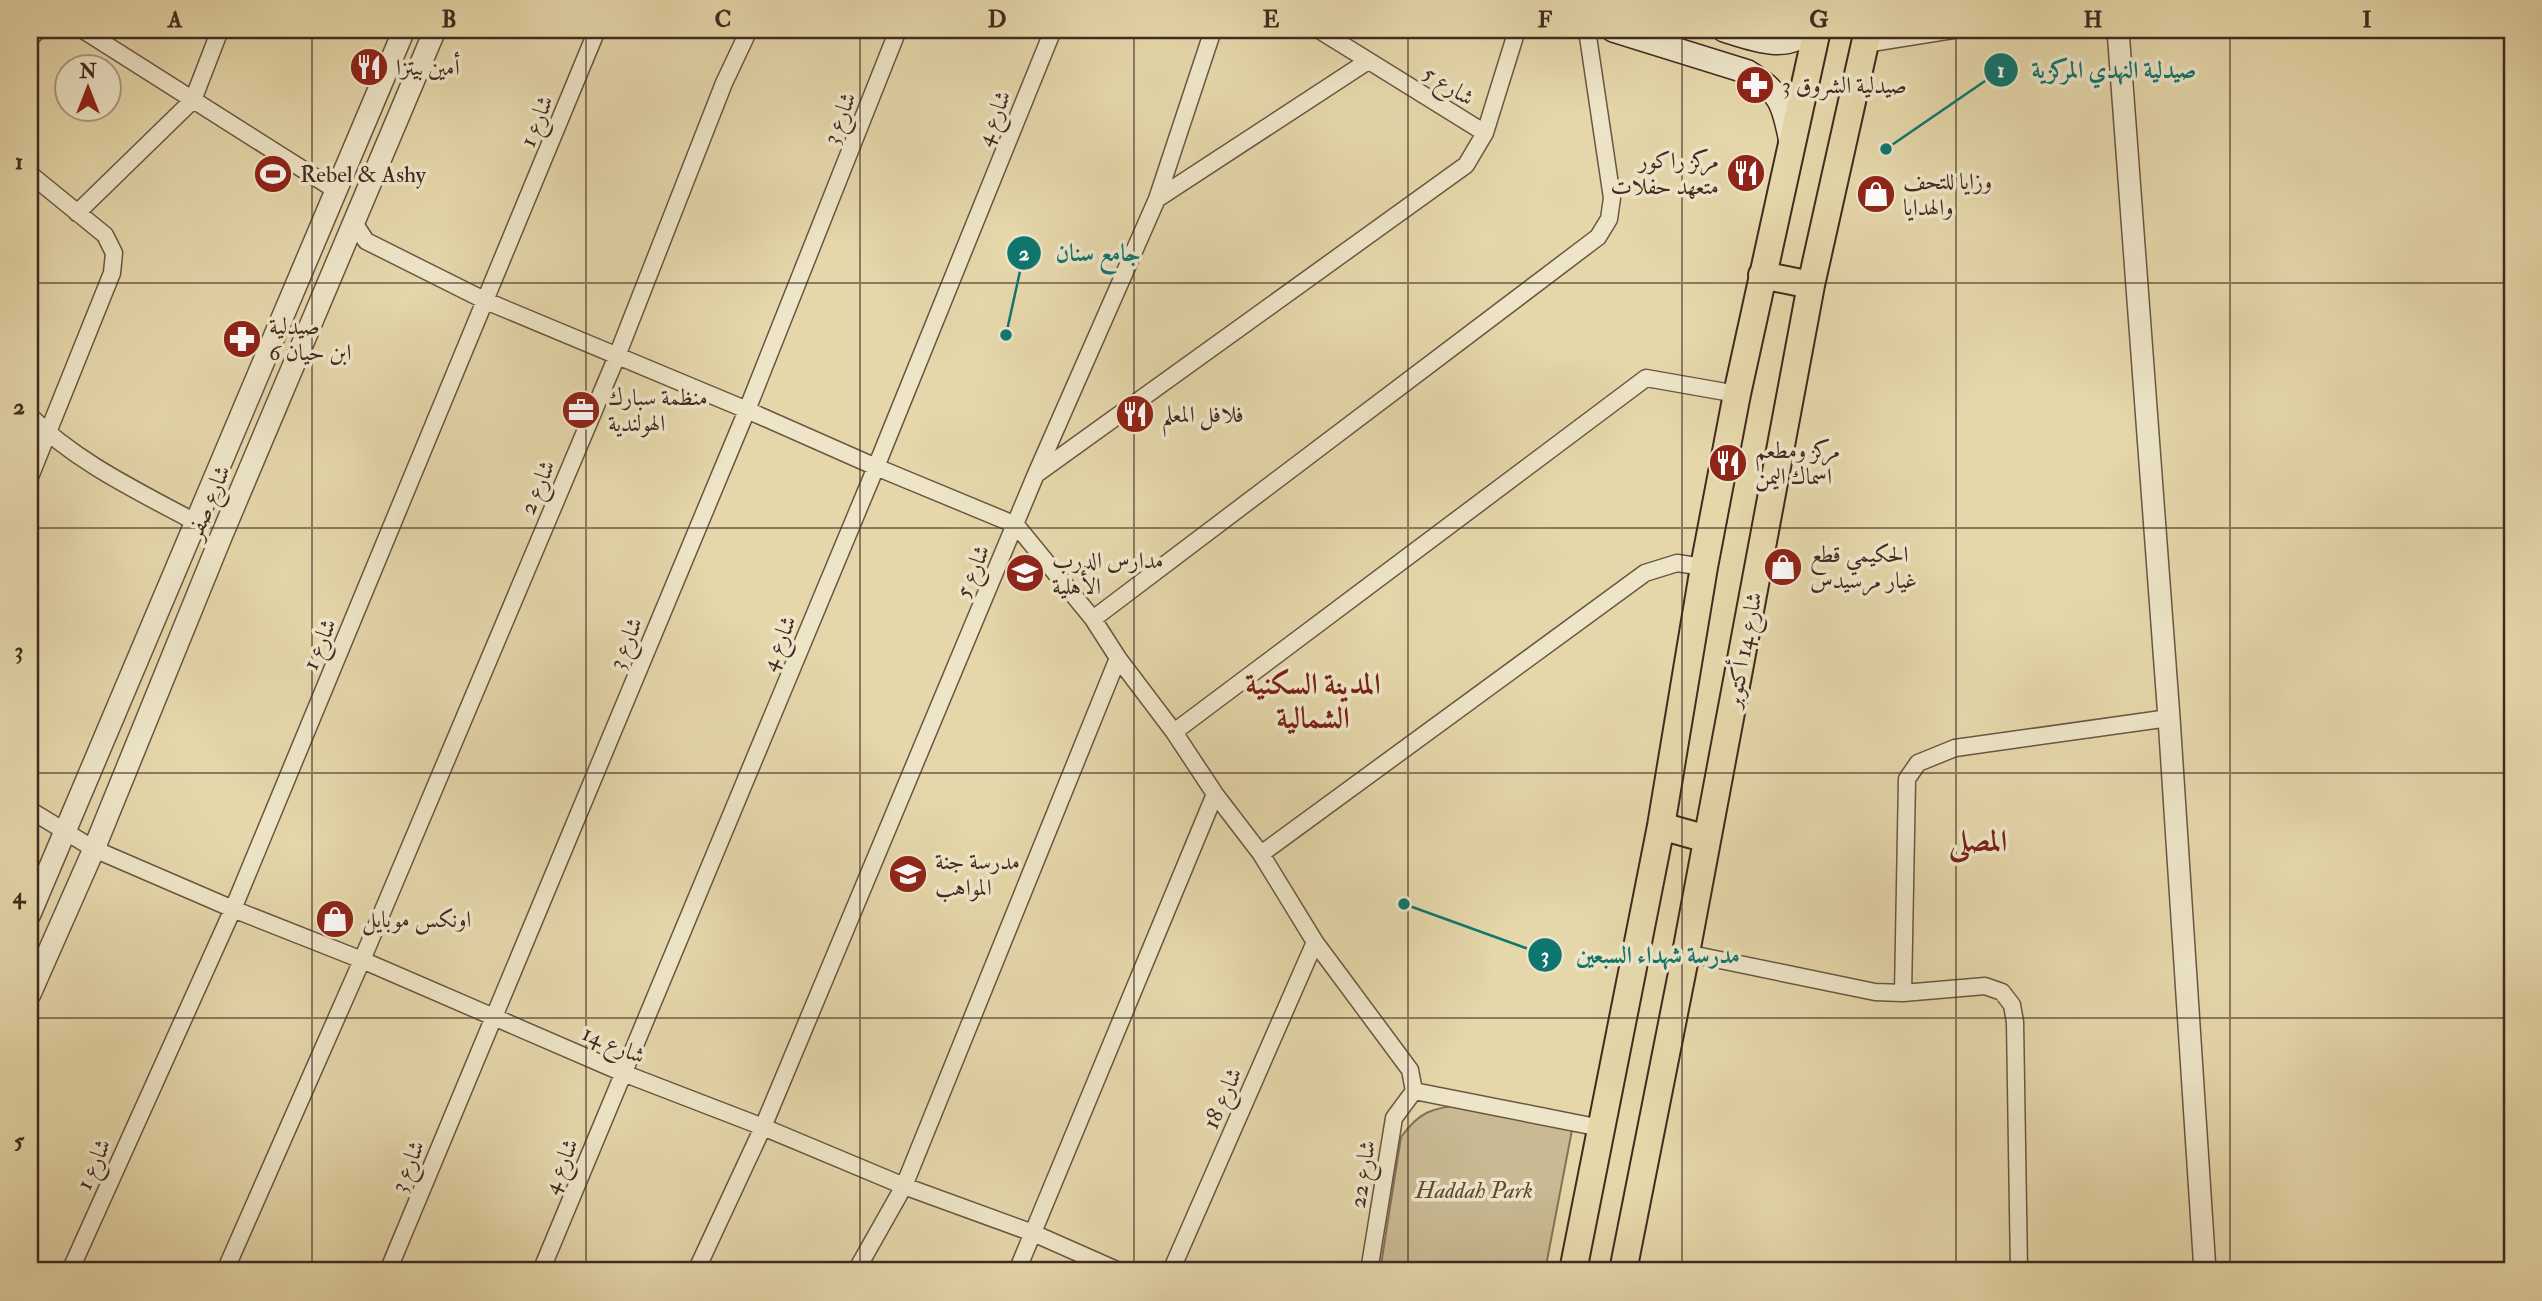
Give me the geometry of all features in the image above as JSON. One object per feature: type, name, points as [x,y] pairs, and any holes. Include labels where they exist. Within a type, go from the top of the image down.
[{"type":"main road","points":[[1613,30],[1748,72],[1759,79],[1778,96],[1786,116],[1791,145]]},
{"type":"main road","points":[[1724,30],[1761,41],[1782,41],[1798,38],[1807,30]]},
{"type":"main road","points":[[1573,1271],[1661,826],[1704,568],[1737,394],[1817,30]]},
{"type":"main road","name":"شارع 14 أكتوبر","points":[[1622,1271],[1686,953],[1811,285],[1866,37]]},
{"type":"main road","points":[[1762,275],[1811,285]]},
{"type":"main road","points":[[1661,826],[1707,839]]},
{"type":"street","points":[[30,38],[40,30]]},
{"type":"street","points":[[83,30],[337,191],[366,241],[486,301],[1016,525],[1093,619],[1118,658],[1261,855],[1315,942],[1410,1070],[1414,1091],[1601,1128]]},
{"type":"street","points":[[77,213],[193,100],[220,30]]},
{"type":"street","name":"شارع صفر","points":[[30,914],[404,30]]},
{"type":"street","name":"شارع صفر","points":[[30,994],[94,849],[353,221],[435,30]]},
{"type":"street","name":"شارع 1","points":[[69,1271],[233,909],[597,30]]},
{"type":"street","name":"شارع 2","points":[[225,1271],[362,960],[617,356],[724,83],[749,30]]},
{"type":"street","name":"شارع 3","points":[[388,1271],[747,410],[898,30]]},
{"type":"street","name":"شارع 4","points":[[541,1271],[876,467],[1053,30]]},
{"type":"street","name":"شارع 5","points":[[696,1271],[763,1127],[1037,474],[1157,199],[1213,30]]},
{"type":"street","name":"شارع 5","points":[[1319,30],[1485,133]]},
{"type":"street","points":[[1037,474],[1466,165],[1485,133],[1517,30]]},
{"type":"street","points":[[1093,619],[1598,237],[1609,219],[1612,198],[1587,30]]},
{"type":"street","points":[[1866,37],[1953,30]]},
{"type":"street","points":[[2118,30],[2169,718],[2205,1271]]},
{"type":"street","points":[[1157,199],[1368,61]]},
{"type":"street","points":[[30,174],[105,235],[114,253],[113,273],[30,477]]},
{"type":"street","points":[[1174,732],[1646,378],[1737,394]]},
{"type":"street","points":[[30,416],[48,433],[108,474],[195,522]]},
{"type":"street","points":[[1261,855],[1645,573],[1676,563],[1704,568]]},
{"type":"street","points":[[856,1271],[904,1185],[1118,658]]},
{"type":"street","points":[[1903,993],[1907,779],[1918,762],[1955,748],[2169,718]]},
{"type":"street","points":[[1017,1271],[1215,794]]},
{"type":"street","name":"شارع 14","points":[[30,810],[94,849],[233,909],[362,960],[623,1073],[904,1185],[1033,1233],[1119,1271]]},
{"type":"street","name":"شارع 18","points":[[1171,1271],[1315,942]]},
{"type":"street","points":[[1686,953],[1875,992],[1903,993],[1985,986],[2002,992],[2012,1005],[2015,1023],[2019,1271]]},
{"type":"street","name":"شارع 22","points":[[1369,1271],[1394,1118],[1414,1091]]},
{"type":"green space","name":"Haddah Park","points":[[1461,1105],[1572,1130],[1545,1271],[1380,1271],[1401,1137],[1414,1122],[1427,1113]]},
{"type":"place","name":"أمين بيتزا","points":[[369,67]]},
{"type":"place","name":"صيدلية الشروق 3","points":[[1755,85]]},
{"type":"place","name":"صيدلية النهدي المركزية","points":[[1886,149]]},
{"type":"place","name":"مركز راكور متعهد حفلات","points":[[1746,173]]},
{"type":"place","name":"Rebel & Ashy","points":[[273,174]]},
{"type":"place","name":"وزايا للتحف والهدايا","points":[[1876,194]]},
{"type":"place","name":"جامع سنان","points":[[1006,335]]},
{"type":"place","name":"صيدلية ابن حيان 6","points":[[242,339]]},
{"type":"place","name":"منظمة سبارك الهولندية","points":[[581,410]]},
{"type":"place","name":"فلافل المعلم","points":[[1135,414]]},
{"type":"place","name":"مركز ومطعم اسماك اليمن","points":[[1728,463]]},
{"type":"place","name":"الحكيمي قطع غيار مرسيدس","points":[[1783,567]]},
{"type":"place","name":"مدارس الدرب الأهلية","points":[[1025,573]]},
{"type":"place","name":"مدرسة جنة المواهب","points":[[908,874]]},
{"type":"place","name":"مدرسة شهداء السبعين","points":[[1404,904]]},
{"type":"place","name":"اونكس موبايل","points":[[335,919]]},
{"type":"district","name":"المدينة السكنية الشمالية","points":[[1313,701]]},
{"type":"district","name":"المصلى","points":[[1978,841]]}]
